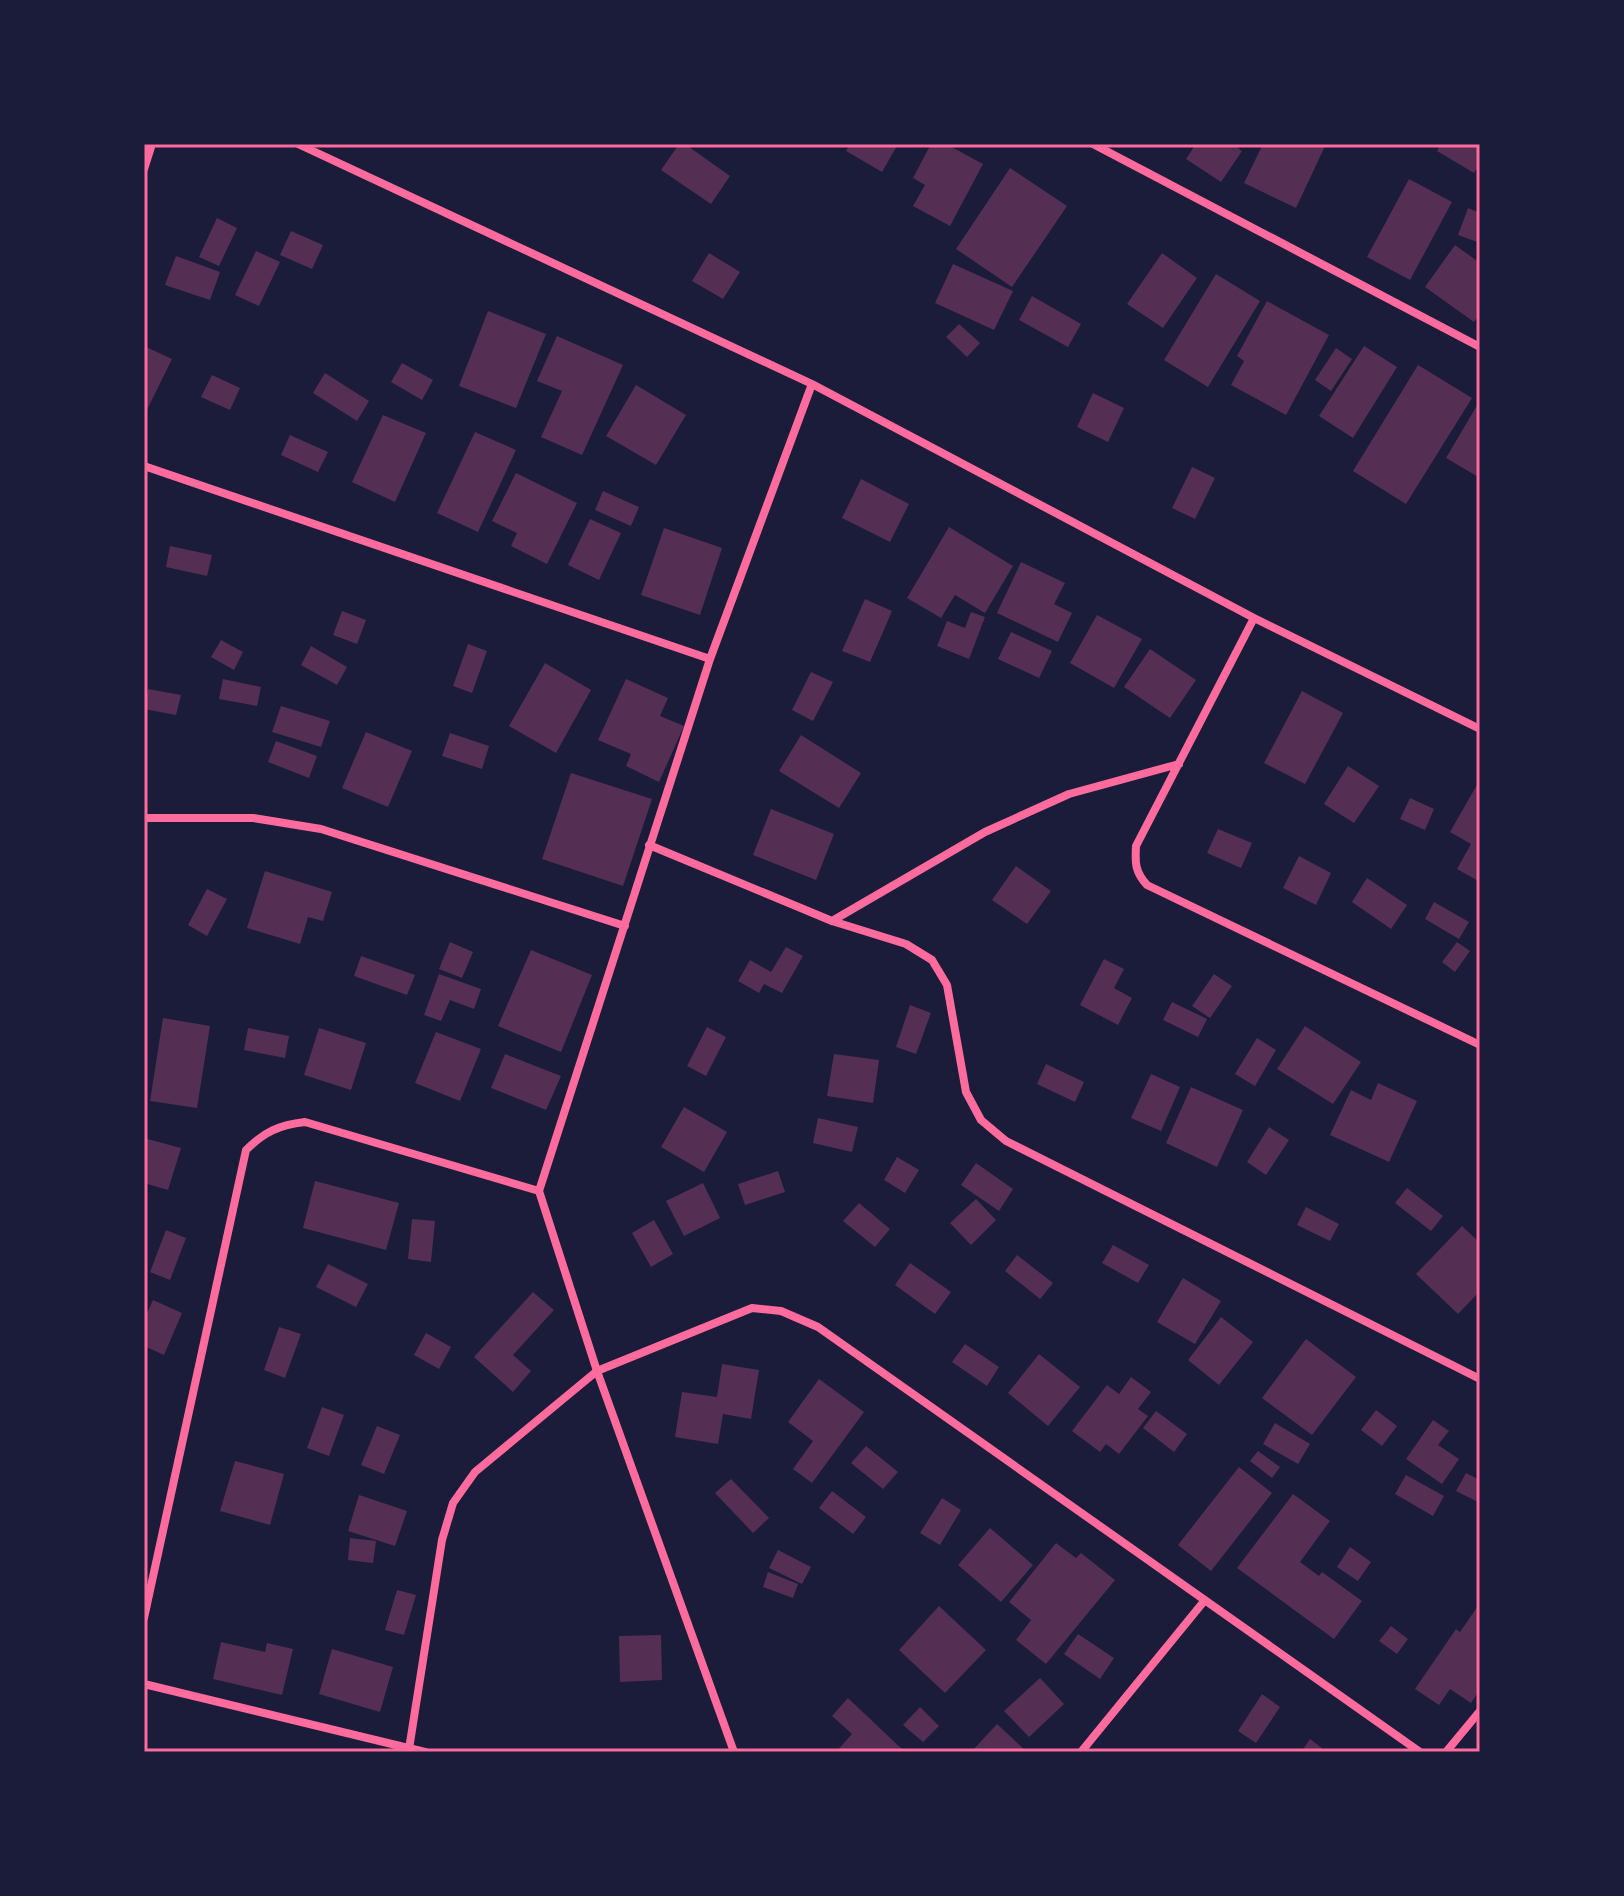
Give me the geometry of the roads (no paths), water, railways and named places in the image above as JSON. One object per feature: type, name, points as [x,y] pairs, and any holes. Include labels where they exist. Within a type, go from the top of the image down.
[{"type":"street","points":[[144,169],[152,144]]},
{"type":"street","points":[[298,144],[812,384],[1254,618],[1480,729]]},
{"type":"street","points":[[1093,144],[1480,347]]},
{"type":"street","points":[[734,1752],[597,1371],[539,1191],[710,659],[812,384]]},
{"type":"street","points":[[144,466],[710,659]]},
{"type":"street","points":[[1254,618],[1136,846],[1134,864],[1147,885],[1480,1045]]},
{"type":"street","points":[[832,921],[985,832],[1055,800],[1179,764]]},
{"type":"street","points":[[144,818],[253,818],[321,829],[625,926]]},
{"type":"street","points":[[649,845],[832,921],[906,944],[932,960],[947,985],[966,1092],[981,1120],[1006,1141],[1480,1379]]},
{"type":"street","points":[[144,1618],[246,1150],[261,1135],[305,1122],[539,1191]]},
{"type":"street","points":[[409,1749],[442,1540],[453,1503],[475,1472],[597,1371],[752,1308],[781,1311],[818,1327],[1420,1752]]},
{"type":"street","points":[[1081,1752],[1205,1600]]},
{"type":"street","points":[[144,1684],[425,1752]]},
{"type":"street","points":[[1446,1752],[1480,1711]]}]
